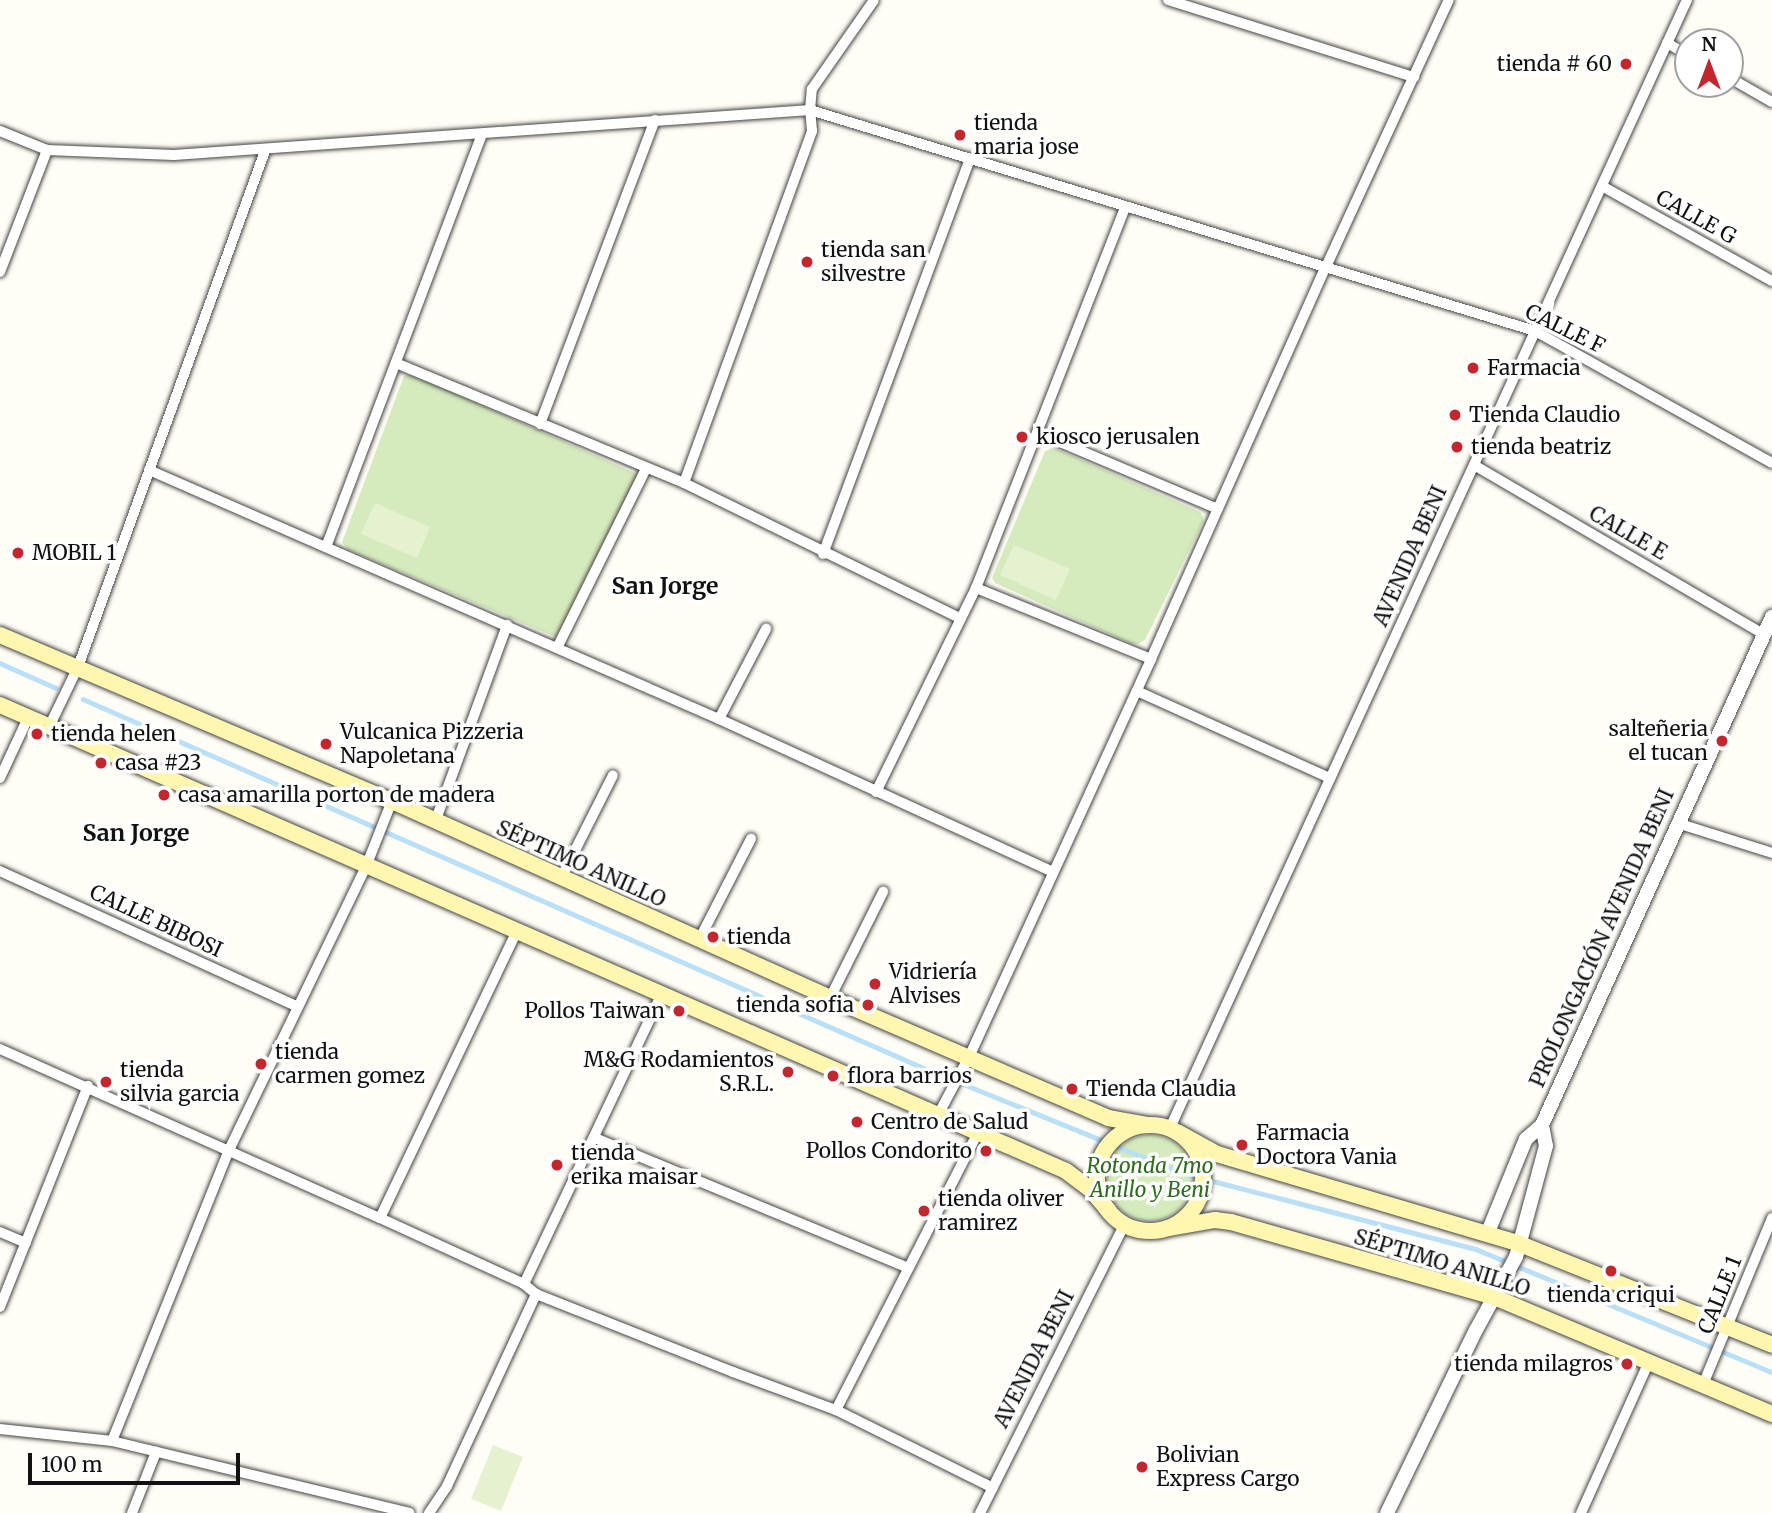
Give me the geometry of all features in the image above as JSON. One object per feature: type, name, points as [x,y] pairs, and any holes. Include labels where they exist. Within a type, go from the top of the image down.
[{"type":"main road","name":"SÉPTIMO ANILLO","points":[[0,635],[392,800],[435,822],[699,940],[1108,1118],[1147,1125]]},
{"type":"main road","points":[[0,705],[978,1132],[1079,1179],[1108,1210],[1125,1224],[1152,1231],[1168,1228],[1189,1214],[1203,1187],[1203,1168],[1192,1144],[1174,1131],[1147,1125],[1122,1133],[1106,1149],[1099,1163],[1097,1180],[1100,1196],[1108,1210]]},
{"type":"main road","name":"SÉPTIMO ANILLO","points":[[1174,1131],[1217,1154],[1488,1232],[1518,1250],[1724,1335],[1772,1345]]},
{"type":"main road","name":"SÉPTIMO ANILLO","points":[[1168,1228],[1215,1220],[1231,1222],[1494,1297],[1702,1387],[1772,1414]]},
{"type":"street","points":[[684,483],[812,131],[810,110],[815,83],[874,0]]},
{"type":"street","points":[[1168,0],[1414,77]]},
{"type":"street","points":[[938,1115],[969,1057],[1449,0]]},
{"type":"street","name":"AVENIDA BENI","points":[[1174,1131],[1330,778],[1687,0]]},
{"type":"street","points":[[1667,43],[1674,47]]},
{"type":"street","points":[[1744,86],[1772,102]]},
{"type":"street","points":[[0,131],[47,150],[174,155],[265,151],[810,110]]},
{"type":"street","name":"CALLE F","points":[[810,110],[1535,331],[1772,463]]},
{"type":"street","points":[[540,424],[655,120]]},
{"type":"street","points":[[326,547],[482,134]]},
{"type":"street","points":[[0,272],[47,150]]},
{"type":"street","points":[[49,727],[78,667],[265,151]]},
{"type":"street","points":[[823,554],[970,158]]},
{"type":"street","name":"CALLE G","points":[[1602,186],[1772,281]]},
{"type":"street","points":[[876,792],[976,587],[1039,433],[1125,207]]},
{"type":"street","points":[[396,363],[684,483],[823,554],[960,618]]},
{"type":"street","points":[[1039,433],[1218,509]]},
{"type":"street","name":"CALLE E","points":[[1474,465],[1763,634]]},
{"type":"street","points":[[557,648],[646,468]]},
{"type":"street","points":[[149,470],[719,719],[1053,872]]},
{"type":"street","points":[[976,587],[1151,659]]},
{"type":"street","name":"PROLONGACIÓN AVENIDA BENI","points":[[1488,1232],[1526,1139],[1542,1125],[1772,617]]},
{"type":"street","points":[[435,822],[507,625]]},
{"type":"street","points":[[719,719],[766,629]]},
{"type":"street","points":[[1136,691],[1330,778]]},
{"type":"street","points":[[0,779],[28,718]]},
{"type":"street","points":[[561,878],[613,775]]},
{"type":"street","points":[[112,1441],[229,1150],[366,864],[392,800]]},
{"type":"street","points":[[1677,823],[1772,853]]},
{"type":"street","points":[[699,940],[751,839]]},
{"type":"street","name":"CALLE BIBOSI","points":[[0,871],[296,1006]]},
{"type":"street","points":[[830,998],[883,892]]},
{"type":"street","points":[[380,1218],[517,931]]},
{"type":"street","points":[[524,1284],[662,994]]},
{"type":"street","points":[[0,1049],[380,1218],[524,1284],[536,1294],[733,1373],[836,1410],[993,1488]]},
{"type":"street","points":[[0,1307],[88,1086]]},
{"type":"street","name":"PROLONGACIÓN AVENIDA BENI","points":[[1494,1297],[1508,1276],[1518,1250],[1546,1146],[1542,1125]]},
{"type":"street","points":[[836,1410],[978,1132]]},
{"type":"street","points":[[595,1138],[907,1267]]},
{"type":"street","name":"CALLE 1","points":[[1702,1387],[1772,1218]]},
{"type":"street","name":"AVENIDA BENI","points":[[980,1513],[1125,1224]]},
{"type":"street","points":[[0,1232],[26,1243]]},
{"type":"street","points":[[429,1513],[447,1486],[536,1294]]},
{"type":"street","points":[[1387,1513],[1494,1297]]},
{"type":"street","points":[[1581,1513],[1648,1364]]},
{"type":"street","points":[[0,1429],[112,1441],[409,1513]]},
{"type":"street","points":[[132,1513],[156,1452]]},
{"type":"green space","points":[[413,375],[637,474],[640,483],[558,638],[347,549],[342,542],[404,376]]},
{"type":"green space","points":[[1059,450],[1200,512],[1203,517],[1203,522],[1145,640],[1138,644],[1132,644],[995,583],[992,578],[1045,451]]},
{"type":"green space","points":[[375,503],[430,527],[417,558],[361,534]]},
{"type":"green space","points":[[1014,545],[1070,569],[1056,600],[1000,575]]},
{"type":"green space","name":"Rotonda 7mo Anillo y Beni","points":[[1150,1135],[1174,1142],[1186,1154],[1193,1178],[1186,1202],[1174,1214],[1150,1221],[1126,1214],[1114,1202],[1107,1178],[1114,1154],[1126,1142]]},
{"type":"green space","points":[[493,1445],[523,1457],[501,1511],[471,1499]]},
{"type":"waterway","points":[[0,663],[56,688]]},
{"type":"waterway","points":[[83,699],[919,1066],[1182,1173],[1476,1249],[1772,1372]]},
{"type":"place","name":"tienda # 60","points":[[1626,64]]},
{"type":"place","name":"tienda maria jose","points":[[960,135]]},
{"type":"place","name":"tienda san silvestre","points":[[807,262]]},
{"type":"place","name":"Farmacia","points":[[1473,368]]},
{"type":"place","name":"Tienda Claudio","points":[[1455,415]]},
{"type":"place","name":"kiosco jerusalen","points":[[1022,437]]},
{"type":"place","name":"tienda beatriz","points":[[1457,447]]},
{"type":"place","name":"MOBIL 1","points":[[18,553]]},
{"type":"place","name":"tienda helen","points":[[37,734]]},
{"type":"place","name":"salteñeria el tucan","points":[[1722,741]]},
{"type":"place","name":"Vulcanica Pizzeria Napoletana","points":[[326,744]]},
{"type":"place","name":"casa #23","points":[[101,763]]},
{"type":"place","name":"casa amarilla porton de madera","points":[[164,795]]},
{"type":"place","name":"tienda","points":[[713,937]]},
{"type":"place","name":"Vidriería Alvises","points":[[875,984]]},
{"type":"place","name":"tienda sofia","points":[[868,1005]]},
{"type":"place","name":"Pollos Taiwan","points":[[679,1011]]},
{"type":"place","name":"tienda carmen gomez","points":[[261,1064]]},
{"type":"place","name":"M&G Rodamientos S.R.L.","points":[[788,1072]]},
{"type":"place","name":"flora barrios","points":[[833,1076]]},
{"type":"place","name":"tienda silvia garcia","points":[[106,1082]]},
{"type":"place","name":"Tienda Claudia","points":[[1072,1089]]},
{"type":"place","name":"Centro de Salud","points":[[857,1122]]},
{"type":"place","name":"Farmacia Doctora Vania","points":[[1242,1145]]},
{"type":"place","name":"Pollos Condorito","points":[[986,1151]]},
{"type":"place","name":"tienda erika maisar","points":[[557,1165]]},
{"type":"place","name":"tienda oliver ramirez","points":[[924,1211]]},
{"type":"place","name":"tienda criqui","points":[[1611,1271]]},
{"type":"place","name":"tienda milagros","points":[[1627,1364]]},
{"type":"place","name":"Bolivian Express Cargo","points":[[1142,1467]]},
{"type":"district","name":"San Jorge","points":[[665,586]]},
{"type":"district","name":"San Jorge","points":[[136,833]]}]
